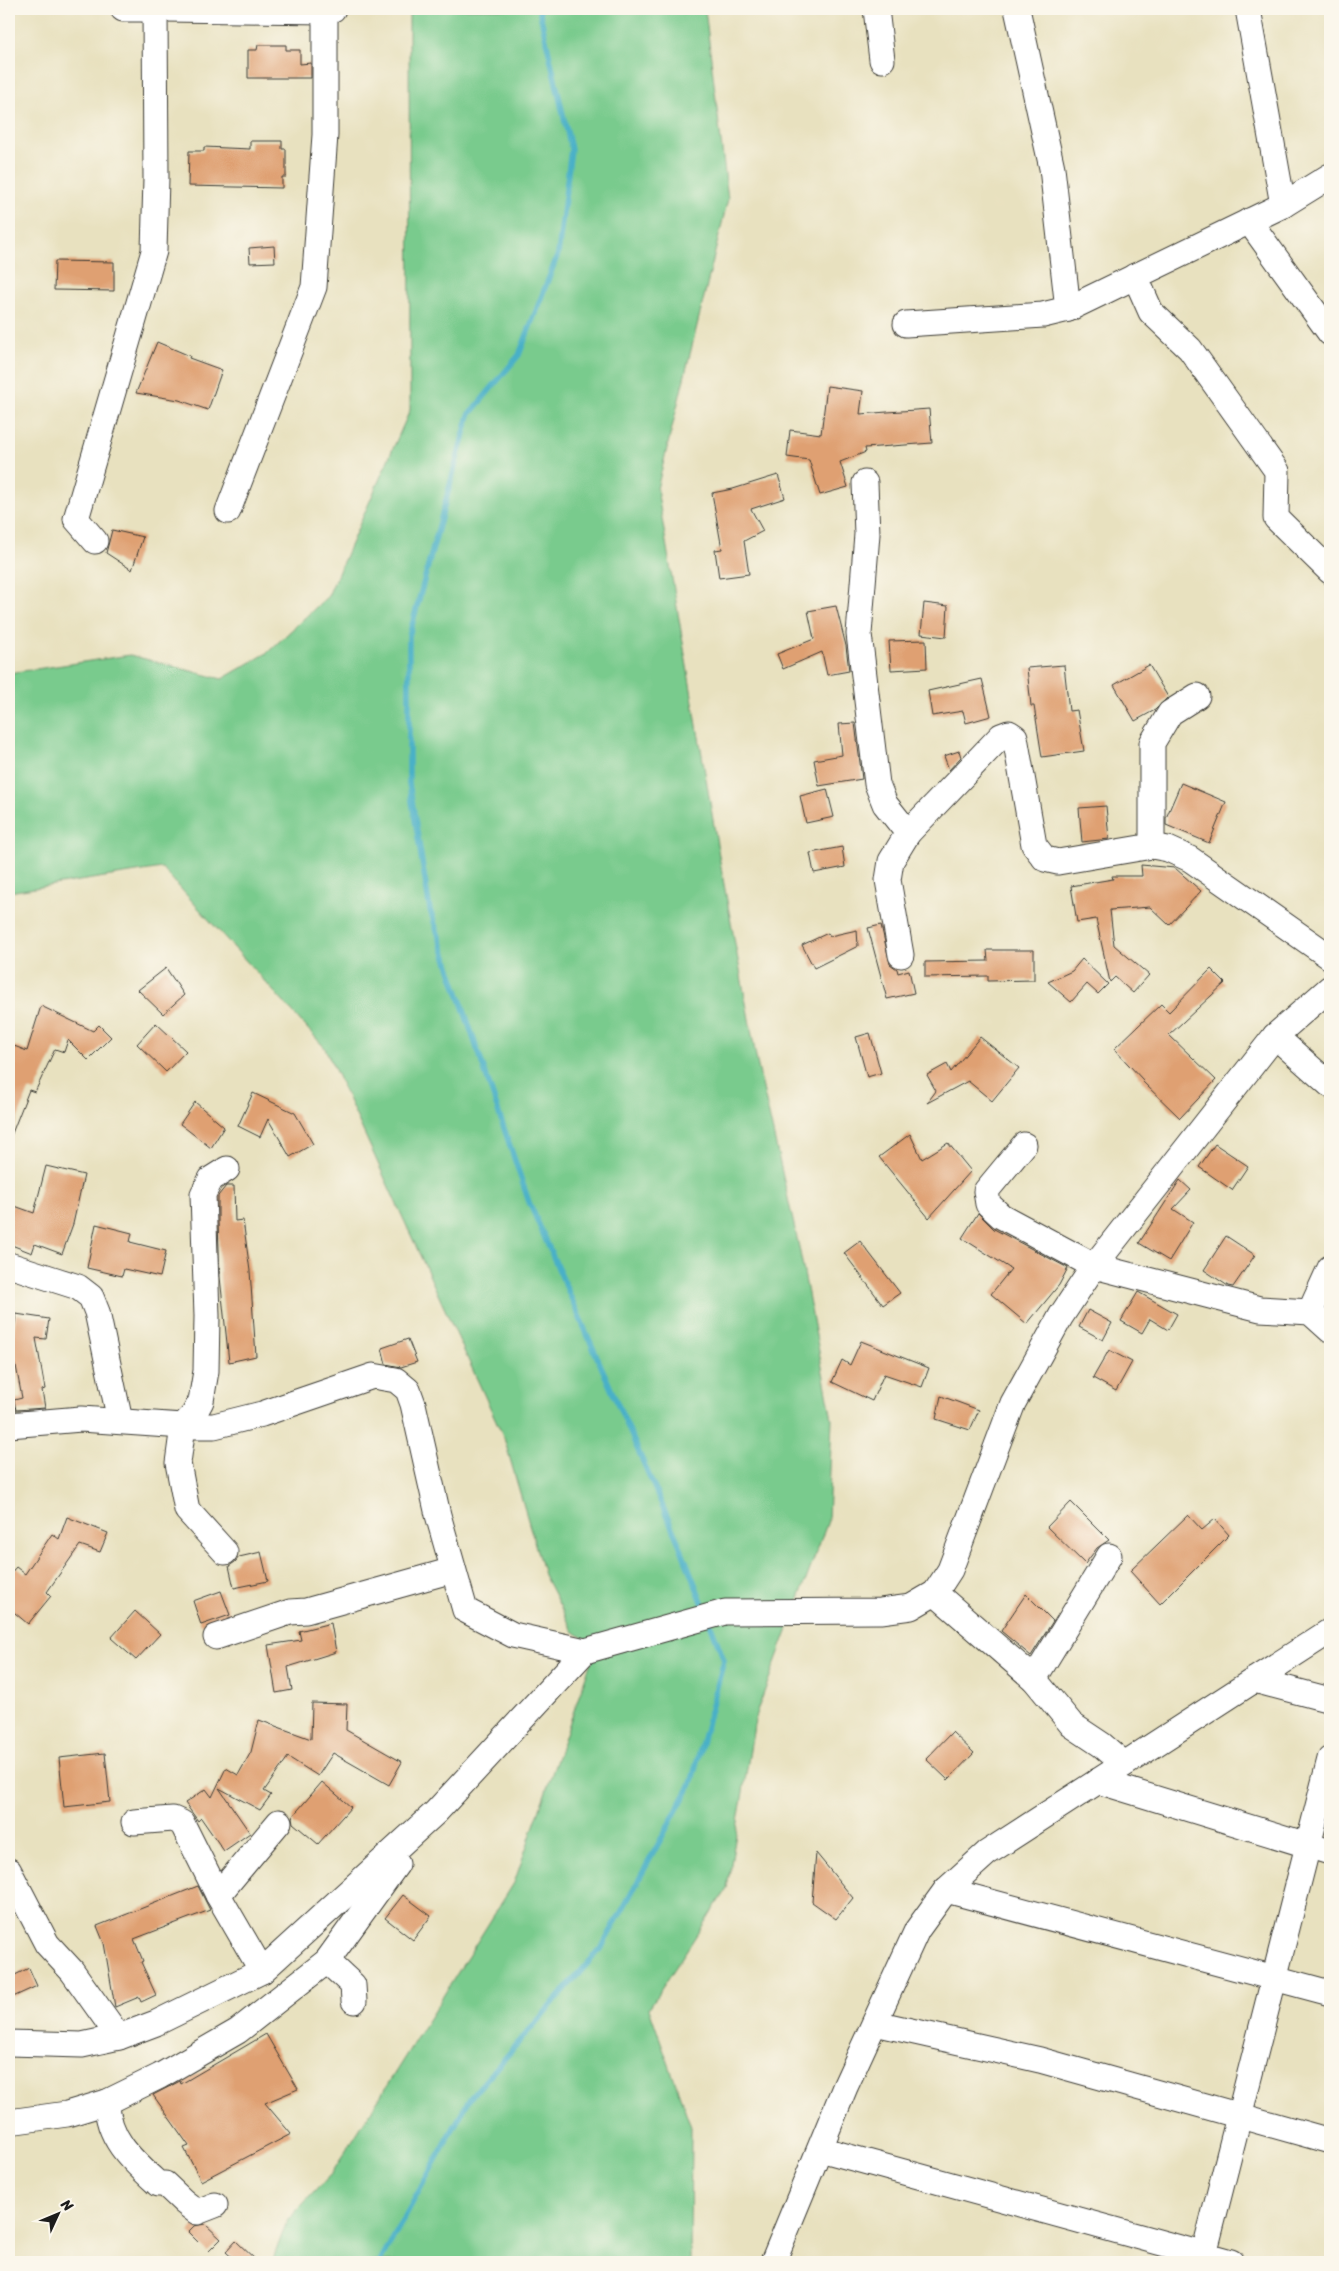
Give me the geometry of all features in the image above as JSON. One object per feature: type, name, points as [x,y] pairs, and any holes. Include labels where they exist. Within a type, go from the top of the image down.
[{"type":"street","points":[[123,9],[150,9]]},
{"type":"street","points":[[95,541],[76,519],[154,251],[156,178],[155,9]]},
{"type":"street","points":[[165,9],[328,9],[325,135],[314,287],[228,511]]},
{"type":"street","points":[[876,9],[882,60]]},
{"type":"street","points":[[1017,9],[1052,168],[1068,309]]},
{"type":"street","points":[[1248,9],[1283,204]]},
{"type":"street","points":[[906,324],[1043,315],[1068,309],[1283,204],[1330,176]]},
{"type":"street","points":[[1249,221],[1330,332]]},
{"type":"street","points":[[1135,276],[1151,312],[1190,349],[1277,471],[1276,518],[1330,571]]},
{"type":"street","points":[[865,483],[867,534],[859,634],[877,784],[885,804],[908,832]]},
{"type":"street","points":[[1152,846],[1152,742],[1170,713],[1197,696]]},
{"type":"street","points":[[901,955],[888,880],[891,861],[908,832],[1001,736],[1009,733],[1015,737],[1034,845],[1044,859],[1058,862],[1152,846],[1168,849],[1190,859],[1330,957]]},
{"type":"street","points":[[9,1425],[81,1419],[183,1426],[214,1426],[373,1376],[396,1380],[408,1390],[413,1404],[453,1570],[465,1610],[513,1635],[585,1651],[725,1612],[881,1610],[911,1607],[934,1593],[950,1570],[1013,1403],[1061,1316],[1094,1266],[1275,1036],[1330,988]]},
{"type":"street","points":[[1275,1036],[1330,1086]]},
{"type":"street","points":[[1024,1144],[986,1191],[988,1204],[1001,1216],[1094,1266],[1260,1309],[1310,1312],[1330,1330]]},
{"type":"street","points":[[225,1552],[188,1510],[178,1464],[183,1426],[194,1414],[201,1401],[206,1371],[206,1245],[203,1194],[211,1179],[227,1169]]},
{"type":"street","points":[[9,1265],[78,1287],[90,1296],[97,1312],[120,1421]]},
{"type":"street","points":[[1310,1312],[1330,1268]]},
{"type":"street","points":[[1034,1679],[1109,1556]]},
{"type":"street","points":[[216,1637],[290,1612],[306,1610],[453,1570]]},
{"type":"street","points":[[934,1593],[1034,1679],[1072,1724],[1102,1745],[1124,1764]]},
{"type":"street","points":[[773,2262],[874,2023],[916,1930],[946,1890],[987,1853],[1330,1631]]},
{"type":"street","points":[[9,2043],[82,2045],[119,2037],[156,2023],[262,1971],[436,1812],[585,1651]]},
{"type":"street","points":[[1254,1680],[1330,1700]]},
{"type":"street","points":[[1203,2259],[1274,1977],[1319,1849],[1330,1759]]},
{"type":"street","points":[[1098,1781],[1319,1849]]},
{"type":"street","points":[[9,2122],[67,2114],[107,2102],[238,2031],[327,1961],[355,1920],[436,1812]]},
{"type":"street","points":[[134,1822],[173,1818],[182,1823],[218,1895],[262,1971]]},
{"type":"street","points":[[218,1895],[280,1822]]},
{"type":"street","points":[[9,1871],[46,1944],[72,1971],[119,2037]]},
{"type":"street","points":[[946,1890],[1330,1993]]},
{"type":"street","points":[[327,1961],[353,1985],[354,2001]]},
{"type":"street","points":[[874,2023],[1040,2060],[1330,2141]]},
{"type":"street","points":[[107,2102],[107,2116],[120,2146],[137,2165],[158,2184],[165,2184],[197,2212],[214,2205]]},
{"type":"street","points":[[820,2149],[1203,2259],[1231,2262]]},
{"type":"green space","points":[[409,9],[705,9],[728,199],[657,489],[723,879],[757,1062],[799,1247],[832,1419],[828,1521],[756,1714],[727,1888],[649,2008],[691,2127],[690,2262],[272,2262],[287,2221],[332,2173],[514,1883],[596,1647],[573,1631],[544,1575],[504,1438],[325,1048],[162,868],[9,892],[9,673],[130,655],[222,679],[267,653],[328,596],[410,410]]},
{"type":"building","points":[[258,45],[286,45],[286,50],[300,50],[300,64],[311,63],[311,78],[248,78],[248,50],[257,50]]},
{"type":"building","points":[[250,141],[282,141],[282,149],[286,149],[286,177],[282,177],[282,188],[188,186],[189,151],[204,151],[204,147],[250,149]]},
{"type":"building","points":[[274,246],[275,262],[250,263],[249,248]]},
{"type":"building","points":[[55,261],[114,262],[114,291],[54,290]]},
{"type":"building","points":[[157,342],[190,356],[189,358],[222,370],[208,410],[179,400],[136,393]]},
{"type":"building","points":[[827,386],[863,391],[860,414],[929,409],[932,443],[865,448],[866,452],[840,462],[848,487],[820,495],[809,460],[787,457],[790,430],[821,434]]},
{"type":"building","points":[[778,475],[785,498],[751,509],[763,531],[744,541],[749,574],[719,578],[715,550],[722,549],[712,493],[733,489]]},
{"type":"building","points":[[112,530],[143,537],[132,570],[106,553]]},
{"type":"building","points":[[924,603],[948,606],[946,637],[921,634]]},
{"type":"building","points":[[836,606],[846,646],[849,671],[827,675],[822,652],[783,669],[777,654],[814,639],[808,611]]},
{"type":"building","points":[[926,640],[927,668],[891,670],[889,641]]},
{"type":"building","points":[[1064,665],[1069,711],[1077,710],[1084,751],[1042,757],[1034,706],[1031,706],[1027,668]]},
{"type":"building","points":[[1149,665],[1168,697],[1155,710],[1135,721],[1114,685]]},
{"type":"building","points":[[982,679],[991,716],[966,723],[963,711],[932,716],[928,691]]},
{"type":"building","points":[[855,723],[862,779],[819,786],[814,760],[842,755],[839,724]]},
{"type":"building","points":[[959,751],[961,757],[949,770],[944,756]]},
{"type":"building","points":[[1181,783],[1226,802],[1209,843],[1166,825],[1166,818]]},
{"type":"building","points":[[827,789],[834,817],[806,823],[800,796]]},
{"type":"building","points":[[1106,806],[1109,839],[1082,842],[1079,808]]},
{"type":"building","points":[[842,847],[845,867],[814,873],[810,853]]},
{"type":"building","points":[[1141,865],[1175,868],[1201,891],[1169,925],[1150,907],[1110,910],[1114,945],[1149,975],[1133,993],[1115,977],[1110,982],[1096,919],[1077,922],[1071,886],[1113,879],[1112,876],[1142,876]]},
{"type":"building","points":[[881,925],[890,964],[897,969],[898,973],[909,970],[914,993],[887,999],[868,928]]},
{"type":"building","points":[[857,930],[858,946],[814,968],[802,945],[828,933],[830,936]]},
{"type":"building","points":[[987,950],[1034,950],[1034,980],[988,981],[988,976],[925,977],[925,962],[988,961]]},
{"type":"building","points":[[1082,959],[1108,984],[1098,994],[1087,984],[1071,1002],[1048,982],[1072,971]]},
{"type":"building","points":[[166,968],[184,995],[163,1014],[138,990]]},
{"type":"building","points":[[1211,969],[1225,983],[1169,1035],[1216,1080],[1180,1118],[1142,1081],[1114,1049],[1161,1004],[1169,1012]]},
{"type":"building","points":[[41,1006],[93,1031],[99,1025],[111,1037],[88,1060],[68,1040],[64,1052],[55,1049],[35,1092],[29,1090],[9,1141],[9,1044],[27,1051]]},
{"type":"building","points":[[156,1023],[186,1051],[166,1072],[137,1044]]},
{"type":"building","points":[[870,1033],[881,1073],[867,1077],[856,1037]]},
{"type":"building","points":[[980,1037],[1019,1068],[992,1101],[968,1081],[927,1103],[936,1091],[927,1075],[947,1064],[951,1072]]},
{"type":"building","points":[[253,1093],[295,1113],[313,1144],[290,1157],[268,1119],[260,1137],[238,1126]]},
{"type":"building","points":[[195,1102],[224,1127],[211,1148],[180,1124]]},
{"type":"building","points":[[910,1134],[922,1159],[948,1143],[971,1171],[929,1218],[879,1157]]},
{"type":"building","points":[[1215,1144],[1248,1166],[1232,1190],[1199,1167]]},
{"type":"building","points":[[46,1166],[84,1175],[73,1224],[62,1254],[35,1244],[32,1253],[9,1244],[9,1213],[12,1205],[34,1213]]},
{"type":"building","points":[[1180,1180],[1191,1190],[1173,1209],[1193,1222],[1169,1261],[1139,1243]]},
{"type":"building","points":[[226,1186],[234,1186],[235,1221],[243,1220],[250,1271],[256,1356],[229,1362],[220,1277],[218,1222],[218,1196]]},
{"type":"building","points":[[978,1213],[994,1229],[1068,1268],[1059,1285],[1027,1324],[991,1294],[1011,1269],[962,1238]]},
{"type":"building","points":[[96,1224],[132,1233],[130,1242],[166,1251],[160,1277],[124,1269],[122,1276],[87,1268]]},
{"type":"building","points":[[1226,1236],[1255,1255],[1233,1287],[1228,1286],[1204,1270]]},
{"type":"building","points":[[860,1241],[900,1293],[883,1305],[844,1253]]},
{"type":"building","points":[[1138,1292],[1177,1314],[1168,1330],[1150,1319],[1142,1333],[1121,1321]]},
{"type":"building","points":[[1088,1310],[1112,1323],[1103,1340],[1079,1327]]},
{"type":"building","points":[[16,1314],[49,1319],[46,1339],[36,1338],[45,1389],[42,1390],[45,1408],[16,1410],[14,1400],[22,1398],[16,1366],[9,1366],[9,1346],[12,1346]]},
{"type":"building","points":[[408,1339],[417,1362],[401,1367],[386,1364],[382,1348]]},
{"type":"building","points":[[861,1341],[929,1368],[922,1387],[884,1374],[872,1401],[832,1382],[842,1360],[850,1365]]},
{"type":"building","points":[[1109,1350],[1132,1362],[1116,1391],[1093,1378]]},
{"type":"building","points":[[941,1396],[979,1410],[970,1430],[936,1419]]},
{"type":"building","points":[[1071,1502],[1109,1540],[1097,1548],[1085,1564],[1047,1527]]},
{"type":"building","points":[[1188,1515],[1202,1530],[1215,1519],[1229,1535],[1160,1604],[1130,1571]]},
{"type":"building","points":[[67,1517],[108,1533],[100,1552],[80,1545],[47,1592],[51,1596],[28,1624],[9,1608],[9,1575],[16,1567],[25,1574],[52,1534],[59,1539]]},
{"type":"building","points":[[261,1552],[268,1581],[234,1588],[229,1566],[239,1557]]},
{"type":"building","points":[[221,1591],[230,1615],[201,1625],[193,1601]]},
{"type":"building","points":[[1026,1594],[1053,1621],[1031,1656],[1001,1631]]},
{"type":"building","points":[[135,1611],[160,1634],[136,1660],[111,1638]]},
{"type":"building","points":[[331,1623],[336,1652],[288,1667],[292,1690],[276,1693],[268,1645],[301,1640],[299,1631]]},
{"type":"building","points":[[312,1703],[347,1704],[346,1730],[402,1762],[389,1785],[333,1753],[318,1776],[288,1757],[264,1791],[271,1795],[260,1810],[219,1788],[250,1833],[224,1851],[201,1818],[198,1821],[185,1803],[206,1789],[212,1797],[226,1768],[238,1775],[251,1752],[259,1720],[311,1739]]},
{"type":"building","points":[[952,1732],[974,1753],[948,1780],[926,1759]]},
{"type":"building","points":[[105,1753],[110,1802],[64,1807],[59,1758]]},
{"type":"building","points":[[322,1782],[351,1807],[318,1844],[293,1823],[292,1817]]},
{"type":"building","points":[[816,1853],[853,1898],[836,1919],[812,1902]]},
{"type":"building","points":[[198,1886],[210,1910],[134,1939],[143,1961],[141,1962],[156,1995],[141,2002],[139,1997],[115,2007],[104,1943],[97,1926]]},
{"type":"building","points":[[403,1895],[431,1916],[413,1940],[385,1918]]},
{"type":"building","points":[[29,1968],[37,1986],[13,1997],[9,1988],[9,1978]]},
{"type":"building","points":[[266,2034],[298,2089],[265,2103],[291,2134],[201,2181],[184,2148],[189,2146],[153,2095],[180,2081],[181,2084]]},
{"type":"building","points":[[205,2224],[221,2239],[208,2252],[188,2232],[194,2226]]},
{"type":"building","points":[[236,2241],[258,2262],[237,2262],[226,2252]]},
{"type":"waterway","points":[[539,9],[571,149],[558,254],[519,355],[469,415],[409,636],[409,783],[430,910],[529,1202],[680,1546],[706,1612]]},
{"type":"waterway","points":[[380,2262],[470,2098],[602,1947],[691,1784],[724,1660],[710,1623]]}]
